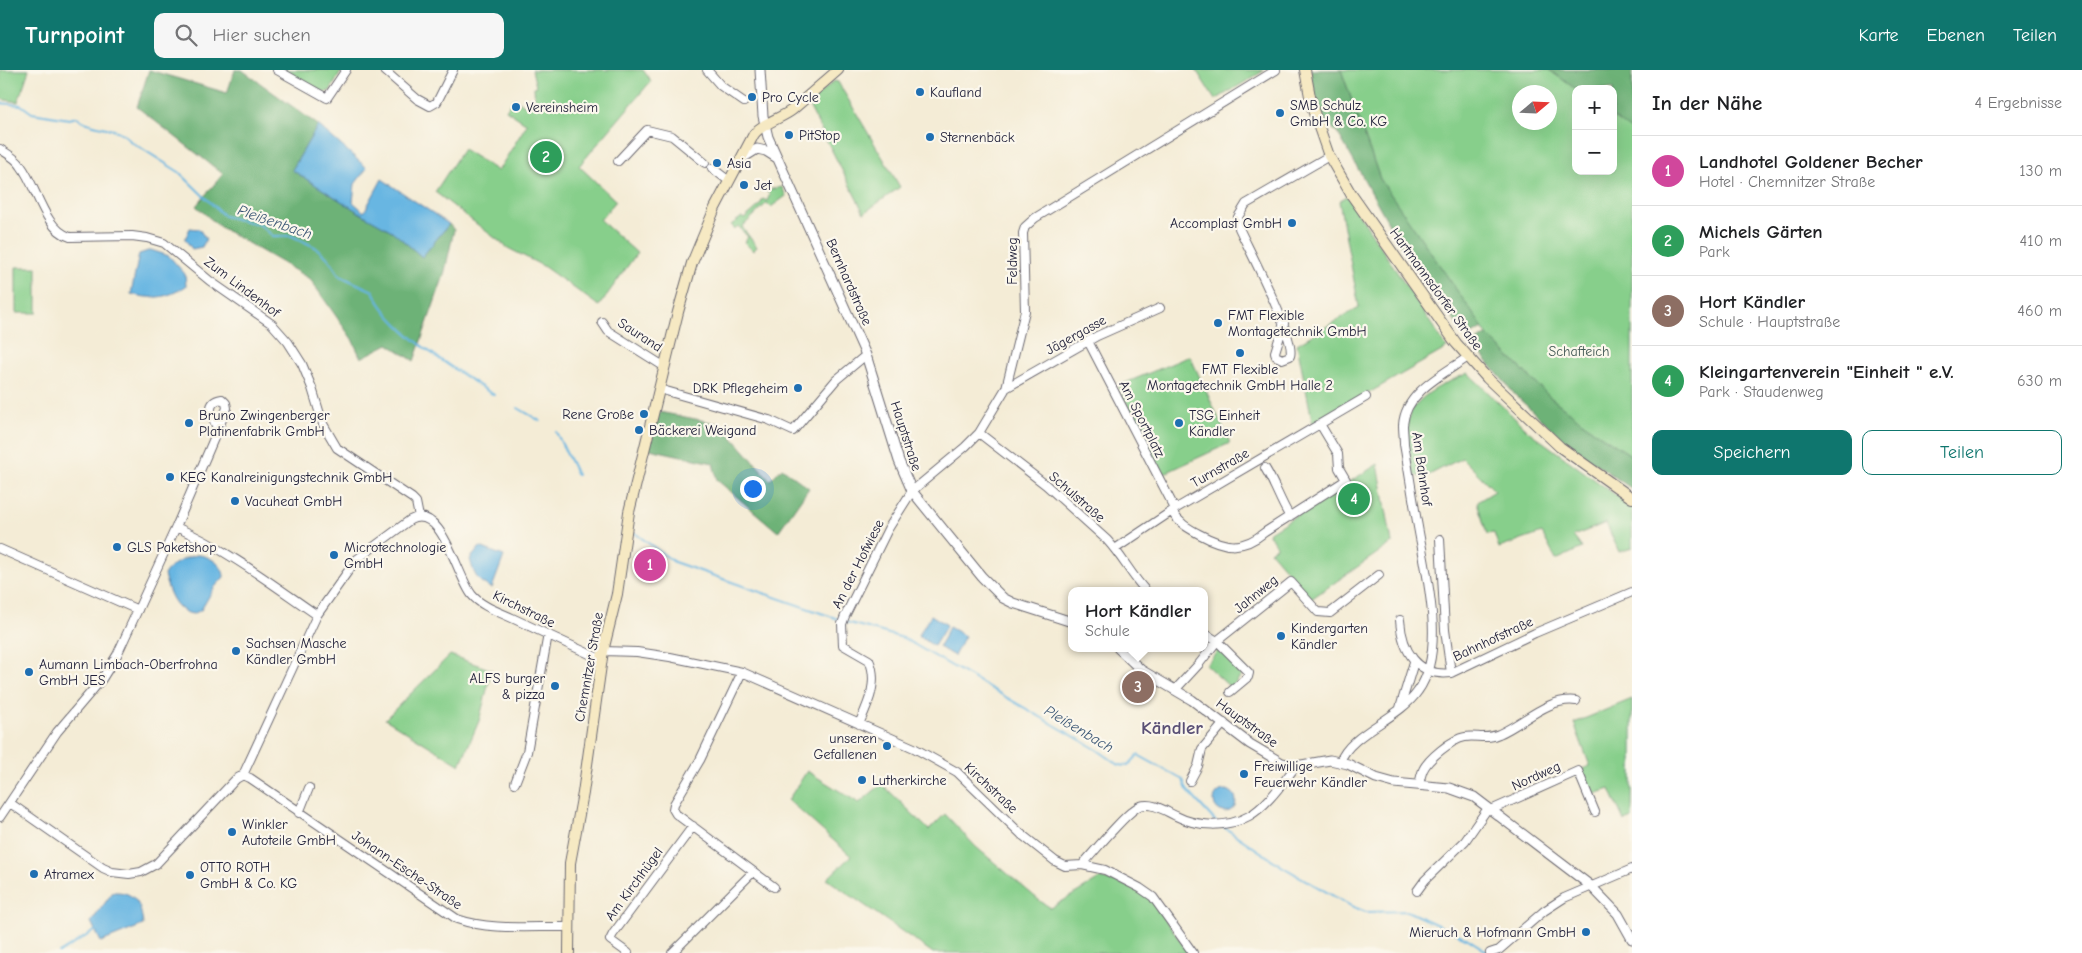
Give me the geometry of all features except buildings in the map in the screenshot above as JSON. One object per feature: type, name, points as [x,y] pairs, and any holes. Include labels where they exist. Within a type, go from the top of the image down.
[{"type":"main road","points":[[764,124],[792,110],[838,70]]},
{"type":"main road","name":"Hartmannsdorfer Straße","points":[[1305,70],[1312,107],[1329,156],[1351,194],[1433,312],[1468,357],[1514,405],[1560,447],[1632,498]]},
{"type":"main road","name":"Chemnitzer Straße","points":[[569,953],[570,863],[583,793],[603,654],[617,594],[629,512],[678,312],[692,263],[715,208],[754,134],[764,124]]},
{"type":"street","points":[[277,70],[327,98],[346,70]]},
{"type":"street","points":[[384,70],[418,99],[430,106],[437,102],[453,70]]},
{"type":"street","points":[[706,70],[720,86],[744,102]]},
{"type":"street","points":[[760,70],[764,124]]},
{"type":"street","name":"Feldweg","points":[[912,491],[966,447],[979,433],[1006,388],[1025,311],[1023,242],[1025,227],[1035,218],[1276,70]]},
{"type":"street","name":"Bernhardstraße","points":[[764,124],[777,158],[866,355]]},
{"type":"street","points":[[618,161],[647,130],[653,130],[672,136],[705,163]]},
{"type":"street","name":"Zum Lindenhof","points":[[0,148],[21,165],[51,223],[64,235],[70,237],[132,236],[147,238],[164,244],[210,281],[272,324],[288,342],[302,364],[312,388],[323,424],[336,448],[412,498],[416,502],[419,517]]},
{"type":"street","points":[[741,158],[757,149],[766,151],[777,158]]},
{"type":"street","points":[[1284,323],[1238,228],[1238,217],[1246,204],[1329,156]]},
{"type":"street","points":[[712,168],[729,182]]},
{"type":"street","name":"Jägergasse","points":[[1006,388],[1088,340],[1160,308]]},
{"type":"street","name":"Saurand","points":[[602,322],[608,331],[665,366]]},
{"type":"street","name":"Am Sportplatz","points":[[1088,340],[1177,520],[1220,545],[1240,546],[1253,541],[1290,517]]},
{"type":"street","points":[[659,389],[768,420],[793,431],[836,380],[866,355]]},
{"type":"street","name":"Hauptstraße","points":[[866,355],[899,462],[912,491],[982,577],[1003,598],[1068,621]]},
{"type":"street","name":"Am Bahnhof","points":[[1428,670],[1431,657],[1431,613],[1428,582],[1404,444],[1403,424],[1407,409],[1420,391],[1468,357]]},
{"type":"street","name":"Turnstraße","points":[[1116,548],[1174,511],[1366,397]]},
{"type":"street","points":[[1265,468],[1276,486],[1278,497],[1290,517],[1346,480],[1339,468],[1338,454],[1320,424]]},
{"type":"street","points":[[0,817],[58,732],[108,671],[138,610],[142,592],[176,527],[210,454],[218,430]]},
{"type":"street","name":"Schulstraße","points":[[979,433],[1046,485],[1116,548],[1133,576],[1143,587]]},
{"type":"street","name":"An der Hofwiese","points":[[859,724],[873,690],[873,672],[869,660],[843,645],[844,620],[888,529],[912,491]]},
{"type":"street","points":[[10,803],[96,864],[112,872],[129,874],[141,872],[156,864],[236,779],[242,776],[283,679],[317,615],[356,560],[410,520],[419,517]]},
{"type":"street","name":"Kirchstraße","points":[[419,517],[428,518],[436,525],[445,539],[466,587],[474,597],[485,605],[596,657],[603,654],[637,652],[742,672],[914,748],[956,772],[1038,849],[1066,866],[1082,865],[1105,870],[1153,897],[1193,953]]},
{"type":"street","points":[[176,527],[198,537],[251,568],[263,581],[317,615]]},
{"type":"street","points":[[1440,539],[1444,586],[1443,609],[1451,673]]},
{"type":"street","points":[[0,549],[138,610]]},
{"type":"street","name":"Jahnweg","points":[[1217,641],[1291,582],[1318,612],[1324,614],[1330,613],[1379,575]]},
{"type":"street","name":"Bahnhofstraße","points":[[1428,670],[1451,673],[1535,632],[1632,592]]},
{"type":"street","points":[[1431,613],[1443,609]]},
{"type":"street","points":[[1340,762],[1346,749],[1400,710],[1418,692],[1428,670],[1414,662],[1400,629],[1400,620]]},
{"type":"street","points":[[515,783],[527,752],[548,634]]},
{"type":"street","points":[[1208,635],[1217,641],[1249,673],[1248,677],[1230,692]]},
{"type":"street","points":[[1175,690],[1217,641]]},
{"type":"street","name":"Hauptstraße","points":[[1122,652],[1142,670],[1192,700],[1265,754],[1282,763],[1296,766]]},
{"type":"street","points":[[1400,710],[1414,662]]},
{"type":"street","points":[[742,672],[700,760],[674,804],[673,809],[676,814],[774,887]]},
{"type":"street","points":[[1418,785],[1423,770],[1430,760],[1459,739],[1465,737],[1490,738],[1546,708],[1568,700],[1576,701]]},
{"type":"street","points":[[1190,781],[1198,766],[1202,749],[1224,724]]},
{"type":"street","points":[[1082,865],[1135,808],[1143,805],[1158,807],[1188,822],[1211,825],[1222,823],[1249,816],[1258,809],[1296,766],[1324,760],[1340,762],[1376,778],[1394,783],[1449,788],[1474,797],[1591,886],[1618,914],[1632,939]]},
{"type":"street","name":"Nordweg","points":[[1490,809],[1578,771],[1595,812]]},
{"type":"street","name":"Johann-Esche-Straße","points":[[242,776],[250,778],[457,919],[467,923],[493,926],[569,927]]},
{"type":"street","points":[[299,813],[309,788]]},
{"type":"street","points":[[1417,891],[1425,880],[1465,841],[1490,809]]},
{"type":"street","name":"Am Kirchhügel","points":[[628,953],[610,940],[613,934],[693,826]]},
{"type":"street","points":[[1492,952],[1499,950],[1544,911],[1564,898],[1632,869]]},
{"type":"street","points":[[672,953],[754,872]]},
{"type":"green space","points":[[0,70],[29,70],[18,102],[0,99]]},
{"type":"green space","points":[[149,70],[227,93],[235,70],[242,70],[318,125],[292,170],[392,231],[422,257],[449,224],[454,230],[444,275],[414,361],[388,344],[361,358],[352,339],[310,279],[220,227],[196,206],[223,174],[137,107]]},
{"type":"green space","points":[[281,70],[342,70],[330,91],[323,93]]},
{"type":"green space","points":[[532,70],[643,70],[651,81],[579,166],[616,201],[600,220],[637,253],[599,306],[543,266],[508,248],[435,192],[463,149],[498,171],[527,124],[506,110],[514,98],[526,106],[532,100],[535,101],[534,87],[536,86]]},
{"type":"green space","points":[[1196,70],[1265,70],[1215,100]]},
{"type":"green space","points":[[1310,70],[1341,70],[1380,179],[1483,328],[1466,337],[1402,247],[1339,135],[1317,112]]},
{"type":"green space","name":"Schafteich","points":[[1341,70],[1549,70],[1572,86],[1572,175],[1617,175],[1617,85],[1632,70],[1632,456],[1594,431],[1550,397],[1487,335],[1380,179]]},
{"type":"green space","points":[[1549,70],[1632,70],[1632,131],[1617,120],[1617,85],[1572,86]]},
{"type":"green space","points":[[834,81],[838,82],[900,187],[864,213],[808,104]]},
{"type":"green space","points":[[782,187],[786,196],[771,207],[767,203],[742,227],[757,247],[753,251],[744,242],[748,237],[738,226],[735,229],[731,225],[742,217],[744,219],[759,206],[763,199],[767,201],[770,194],[767,192],[768,190]]},
{"type":"green space","points":[[1347,196],[1447,348],[1313,425],[1297,344],[1359,307],[1339,201]]},
{"type":"green space","points":[[16,267],[37,267],[37,313],[16,313]]},
{"type":"green space","points":[[1487,335],[1550,397],[1594,431],[1632,456],[1632,489],[1572,447],[1516,396],[1472,343]]},
{"type":"green space","name":"TSG Einheit Kändler","points":[[1190,356],[1230,443],[1163,474],[1118,386]]},
{"type":"green space","points":[[1468,373],[1528,431],[1632,507],[1632,548],[1619,552],[1606,523],[1573,536],[1582,548],[1556,560],[1542,533],[1499,548],[1494,533],[1487,534],[1477,502],[1495,491],[1462,458],[1423,478],[1413,474],[1406,431],[1408,419],[1413,409],[1428,394]]},
{"type":"green space","points":[[654,411],[721,424],[770,480],[782,468],[809,488],[778,532],[717,480],[713,463],[645,448]]},
{"type":"green space","points":[[1378,464],[1392,543],[1311,599],[1270,551],[1277,546],[1268,533]]},
{"type":"green space","points":[[1221,647],[1246,670],[1231,688],[1206,665]]},
{"type":"green space","points":[[450,655],[492,670],[479,721],[460,765],[385,719]]},
{"type":"green space","points":[[1632,699],[1632,818],[1624,821],[1610,789],[1592,795],[1582,769],[1590,766],[1574,723]]},
{"type":"green space","points":[[807,771],[859,803],[882,784],[929,830],[945,814],[976,847],[1040,901],[1051,908],[1101,878],[1138,889],[1152,901],[1189,953],[933,953],[827,879],[851,856],[788,800]]},
{"type":"water","points":[[318,125],[367,168],[355,184],[353,202],[364,212],[382,179],[449,224],[422,257],[392,231],[292,170]]},
{"type":"water","points":[[190,228],[199,229],[206,239],[202,247],[192,249],[185,239]]},
{"type":"water","points":[[151,250],[169,256],[185,274],[186,286],[160,297],[131,294],[139,254]]},
{"type":"water","points":[[480,547],[504,556],[492,588],[480,580],[471,565],[470,559]]},
{"type":"water","points":[[202,555],[219,565],[224,577],[214,588],[201,610],[193,614],[181,609],[177,605],[170,593],[164,575],[166,571],[178,562]]},
{"type":"water","points":[[931,615],[947,625],[934,646],[918,636]]},
{"type":"water","points":[[949,627],[965,636],[954,656],[939,647]]},
{"type":"water","points":[[1225,790],[1233,793],[1236,801],[1233,809],[1225,812],[1217,809],[1214,801],[1217,793]]},
{"type":"water","points":[[113,892],[127,894],[136,901],[141,911],[143,925],[101,942],[91,922]]},
{"type":"waterway","name":"Pleißenbach","points":[[0,103],[21,105],[32,113],[69,119],[77,117],[90,124],[119,132],[179,172],[224,216],[260,225],[273,236],[292,236],[315,247],[328,258],[340,276],[373,291],[382,306],[409,336],[494,395]]},
{"type":"waterway","name":"Pleißenbach","points":[[518,408],[540,421]]},
{"type":"waterway","name":"Pleißenbach","points":[[556,432],[577,475]]},
{"type":"waterway","name":"Pleißenbach","points":[[632,531],[674,562],[841,620]]},
{"type":"waterway","name":"Pleißenbach","points":[[846,622],[903,638],[1096,749],[1119,765],[1128,766],[1138,755],[1183,780],[1187,790],[1216,822]]},
{"type":"waterway","name":"Pleißenbach","points":[[1222,826],[1283,867],[1351,906],[1366,912],[1407,911],[1468,939],[1488,952]]},
{"type":"waterway","points":[[59,953],[96,930]]},
{"type":"place","name":"Kaufland","points":[[920,92]]},
{"type":"place","name":"Pro Cycle","points":[[752,97]]},
{"type":"place","name":"Vereinsheim","points":[[516,107]]},
{"type":"place","name":"SMB Schulz GmbH & Co. KG","points":[[1280,113]]},
{"type":"place","name":"PitStop","points":[[789,135]]},
{"type":"place","name":"Sternenbäck","points":[[930,137]]},
{"type":"place","name":"Michels Gärten","points":[[546,157]]},
{"type":"place","name":"Asia","points":[[717,163]]},
{"type":"place","name":"Jet","points":[[744,185]]},
{"type":"place","name":"Accomplast GmbH","points":[[1292,223]]},
{"type":"place","name":"FMT Flexible Montagetechnik GmbH","points":[[1218,323]]},
{"type":"place","name":"FMT Flexible Montagetechnik GmbH Halle 2","points":[[1240,353]]},
{"type":"place","name":"DRK Pflegeheim","points":[[798,388]]},
{"type":"place","name":"Rene Große","points":[[644,414]]},
{"type":"place","name":"Bruno Zwingenberger Platinenfabrik GmbH","points":[[189,423]]},
{"type":"place","name":"TSG Einheit Kändler","points":[[1179,423]]},
{"type":"place","name":"Bäckerei Weigand","points":[[639,430]]},
{"type":"place","name":"KEG Kanalreinigungstechnik GmbH","points":[[170,477]]},
{"type":"place","name":"Kleingartenverein \"Einheit \" e.V.","points":[[1354,499]]},
{"type":"place","name":"Vacuheat GmbH","points":[[235,501]]},
{"type":"place","name":"GLS Paketshop","points":[[117,547]]},
{"type":"place","name":"Microtechnologie GmbH","points":[[334,555]]},
{"type":"place","name":"Landhotel Goldener Becher","points":[[650,565]]},
{"type":"place","name":"Kindergarten Kändler","points":[[1281,636]]},
{"type":"place","name":"Sachsen Masche Kändler GmbH","points":[[236,651]]},
{"type":"place","name":"Aumann Limbach-Oberfrohna GmbH JES","points":[[29,672]]},
{"type":"place","name":"ALFS burger & pizza","points":[[555,686]]},
{"type":"place","name":"Hort Kändler","points":[[1138,687]]},
{"type":"place","name":"unseren Gefallenen","points":[[887,746]]},
{"type":"place","name":"Freiwillige Feuerwehr Kändler","points":[[1244,774]]},
{"type":"place","name":"Lutherkirche","points":[[862,780]]},
{"type":"place","name":"Winkler Autoteile GmbH","points":[[232,832]]},
{"type":"place","name":"Atramex","points":[[34,874]]},
{"type":"place","name":"OTTO ROTH GmbH & Co. KG","points":[[190,875]]},
{"type":"place","name":"Mieruch & Hofmann GmbH","points":[[1586,932]]},
{"type":"district","name":"Kändler","points":[[1172,728]]}]
